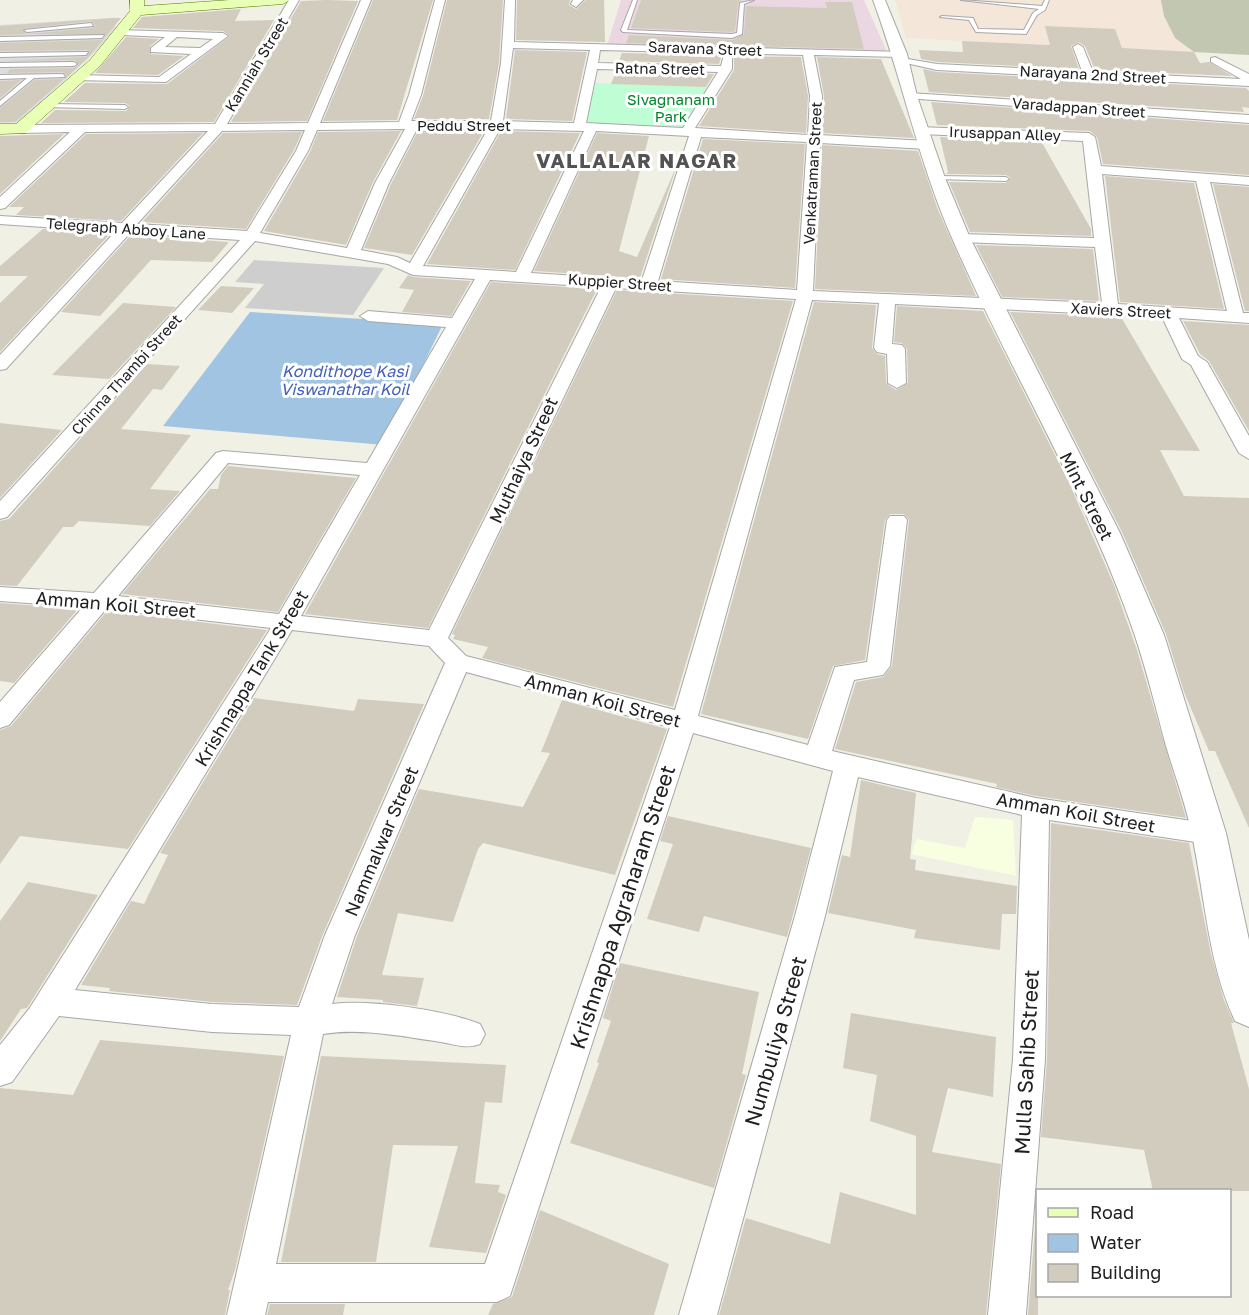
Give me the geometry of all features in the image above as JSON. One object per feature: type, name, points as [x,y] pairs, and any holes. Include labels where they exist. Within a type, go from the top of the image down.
[{"type":"main road","points":[[20,129],[47,106],[71,72],[95,63],[122,32],[137,6],[283,0]]},
{"type":"main road","name":"Peddu Street","points":[[0,129],[20,129]]},
{"type":"street","name":"Kanniah Street","points":[[0,365],[128,229],[219,127],[294,0]]},
{"type":"street","name":"Chinna Thambi Street","points":[[0,513],[251,236],[302,151],[366,0]]},
{"type":"street","points":[[352,253],[409,124],[440,0]]},
{"type":"street","points":[[413,270],[496,125],[502,104],[509,45],[510,0]]},
{"type":"street","name":"Mint Street","points":[[879,0],[937,178],[961,238],[1107,533],[1149,635],[1209,833],[1241,955],[1249,1009]]},
{"type":"street","points":[[71,72],[162,80],[223,36],[122,32]]},
{"type":"street","points":[[176,33],[155,50],[200,51]]},
{"type":"street","name":"Saravana Street","points":[[509,45],[808,51],[904,71]]},
{"type":"street","points":[[522,276],[585,127],[596,45]]},
{"type":"street","points":[[1078,47],[1088,73]]},
{"type":"street","points":[[649,284],[691,132],[726,69],[728,49]]},
{"type":"street","name":"Venkatraman Street","points":[[805,295],[816,96],[808,51]]},
{"type":"street","points":[[1242,59],[1215,60],[1249,81]]},
{"type":"street","name":"Ratna Street","points":[[593,66],[726,69]]},
{"type":"street","name":"Narayana 2nd Street","points":[[904,71],[937,67],[1011,69],[1226,82],[1249,81]]},
{"type":"street","points":[[1011,69],[1014,102]]},
{"type":"street","name":"Varadappan Street","points":[[904,71],[1014,102],[1245,110]]},
{"type":"street","points":[[1226,82],[1245,110]]},
{"type":"street","name":"Peddu Street","points":[[20,129],[409,124],[585,127],[815,140],[924,138]]},
{"type":"street","points":[[0,205],[82,129]]},
{"type":"street","name":"Irusappan Alley","points":[[924,138],[1089,136],[1096,170]]},
{"type":"street","points":[[1111,308],[1101,243],[1096,170],[1249,182]]},
{"type":"street","points":[[1202,178],[1243,317]]},
{"type":"street","name":"Telegraph Abboy Lane","points":[[0,219],[251,236]]},
{"type":"street","name":"Kuppier Street","points":[[251,236],[392,260],[413,270],[993,305]]},
{"type":"street","points":[[961,238],[1101,243]]},
{"type":"street","name":"Krishnappa Tank Street","points":[[0,1071],[52,1001],[287,620],[375,470],[485,274]]},
{"type":"street","name":"Muthaiya Street","points":[[436,639],[611,282]]},
{"type":"street","name":"Krishnappa Agraharam Street","points":[[255,1283],[497,1283],[684,722],[805,295]]},
{"type":"street","points":[[887,298],[884,348],[896,350],[897,383]]},
{"type":"street","name":"Xaviers Street","points":[[993,305],[1111,308],[1243,317]]},
{"type":"street","points":[[1168,312],[1191,359],[1198,362],[1249,453]]},
{"type":"street","points":[[368,316],[458,323]]},
{"type":"street","points":[[0,719],[223,457],[375,470]]},
{"type":"street","points":[[817,757],[844,673],[874,669],[878,666],[897,520]]},
{"type":"street","name":"Amman Koil Street","points":[[0,594],[102,601],[287,620],[436,639]]},
{"type":"street","points":[[436,639],[458,662]]},
{"type":"street","name":"Amman Koil Street","points":[[458,662],[848,765],[1036,808],[1209,833]]},
{"type":"street","name":"Nammalwar Street","points":[[246,1315],[255,1283],[310,1022],[340,935],[458,662]]},
{"type":"street","name":"Numbuliya Street","points":[[698,1315],[810,916],[848,765]]},
{"type":"street","name":"Mulla Sahib Street","points":[[1007,1315],[1029,1059],[1036,808]]},
{"type":"street","points":[[52,1001],[212,1018],[310,1022],[349,1016],[452,1029],[469,1034]]},
{"type":"lane","points":[[635,0],[624,30],[626,31],[732,36],[739,34],[742,3],[752,0]]},
{"type":"lane","points":[[963,0],[1043,8]]},
{"type":"lane","points":[[942,17],[971,19],[976,30],[1026,32],[1035,14],[1043,8],[1047,0]]},
{"type":"lane","points":[[0,33],[91,25]]},
{"type":"lane","points":[[0,39],[102,36]]},
{"type":"lane","points":[[0,46],[97,44]]},
{"type":"lane","points":[[0,55],[86,53]]},
{"type":"lane","points":[[0,65],[71,72]]},
{"type":"lane","points":[[0,77],[71,72]]},
{"type":"lane","points":[[0,104],[33,76]]},
{"type":"lane","points":[[47,106],[125,107]]},
{"type":"lane","points":[[937,178],[1006,180]]},
{"type":"shaded area","points":[[621,0],[864,0],[887,52],[607,46]]},
{"type":"shaded area","points":[[895,0],[1161,0],[1164,16],[1175,38],[1194,52],[906,38]]},
{"type":"shaded area","points":[[1161,0],[1249,0],[1249,55],[1194,52],[1175,38],[1164,16]]},
{"type":"shaded area","points":[[111,18],[105,27],[122,26],[21,122],[0,123],[0,25]]},
{"type":"shaded area","points":[[254,260],[384,268],[353,315],[245,308],[264,284],[235,282]]},
{"type":"shaded area","points":[[975,817],[1013,820],[1016,876],[911,854],[917,839],[965,848]]},
{"type":"green space","name":"Sivagnanam Park","points":[[595,83],[709,87],[684,129],[585,124]]},
{"type":"water","name":"Kondithope Kasi Viswanathar Koil","points":[[250,312],[443,324],[384,445],[163,426]]},
{"type":"building","points":[[373,0],[433,0],[397,120],[323,121]]},
{"type":"building","points":[[447,0],[503,0],[499,63],[489,119],[414,119],[423,96]]},
{"type":"building","points":[[517,0],[570,0],[569,5],[576,9],[585,0],[604,0],[605,42],[516,40]]},
{"type":"building","points":[[641,0],[741,0],[738,3],[735,31],[732,32],[631,28]]},
{"type":"building","points":[[301,1],[358,1],[307,121],[231,122]]},
{"type":"building","points":[[825,2],[852,2],[864,49],[626,43],[629,35],[733,40],[744,34],[746,6],[827,8]]},
{"type":"building","points":[[241,9],[235,21],[274,20],[214,122],[41,123],[55,110],[126,111],[130,106],[125,103],[64,102],[85,83],[167,84],[230,36],[223,31],[133,28],[142,17]]},
{"type":"building","points":[[121,18],[88,58],[67,77],[63,72],[7,73],[10,69],[74,68],[79,65],[75,60],[0,61],[86,57],[89,50],[0,51],[0,43],[102,40],[106,35],[0,35],[0,26]],"holes":[[[91,21],[95,25],[93,28],[27,34],[22,29]]]},
{"type":"building","points":[[1045,26],[1115,29],[1122,48],[1194,52],[1200,63],[1209,62],[1232,76],[1095,70],[1085,46],[1079,42],[1071,46],[1079,69],[937,62],[921,59],[919,50],[963,52],[962,41],[1050,45]]},
{"type":"building","points":[[126,37],[159,39],[150,46],[151,54],[184,56],[158,75],[95,73]]},
{"type":"building","points":[[515,50],[587,52],[572,121],[506,119]]},
{"type":"building","points":[[622,53],[722,55],[719,64],[619,61]]},
{"type":"building","points":[[734,56],[801,57],[808,96],[806,133],[699,126],[734,70]]},
{"type":"building","points":[[817,57],[881,59],[914,138],[822,133],[824,96]]},
{"type":"building","points":[[923,69],[937,72],[1246,88],[1249,91],[1249,108],[1242,107],[1244,112],[929,92]]},
{"type":"building","points":[[616,72],[714,74],[706,87],[611,84]]},
{"type":"building","points":[[64,79],[15,122],[0,122],[0,108],[35,80]]},
{"type":"building","points":[[21,80],[0,98],[0,81]]},
{"type":"building","points":[[931,102],[1249,125],[1249,175],[1103,164],[1097,137],[1090,131],[937,125]]},
{"type":"building","points":[[401,131],[373,182],[346,245],[264,231],[310,152],[318,132]]},
{"type":"building","points":[[418,131],[484,131],[412,255],[364,248],[391,184]]},
{"type":"building","points":[[501,131],[580,133],[515,270],[427,264]]},
{"type":"building","points":[[302,132],[294,150],[246,229],[142,222],[223,133]]},
{"type":"building","points":[[203,133],[121,221],[16,215],[24,207],[9,207],[86,134]]},
{"type":"building","points":[[597,133],[649,136],[619,251],[637,257],[677,165],[640,278],[534,271]]},
{"type":"building","points":[[64,134],[0,194],[0,136]]},
{"type":"building","points":[[940,137],[1041,141],[1091,229],[1091,236],[970,232],[949,182],[1006,183],[1011,178],[1006,175],[946,174],[948,172]]},
{"type":"building","points":[[703,139],[805,144],[795,288],[661,279]]},
{"type":"building","points":[[822,145],[918,151],[938,210],[976,296],[815,289]]},
{"type":"building","points":[[1105,176],[1194,183],[1224,309],[1120,302]]},
{"type":"building","points":[[1213,184],[1249,187],[1249,311],[1245,311]]},
{"type":"building","points":[[43,229],[110,234],[0,352],[0,303],[28,276],[0,276],[0,266]]},
{"type":"building","points":[[131,235],[229,242],[212,262],[151,260],[100,316],[61,312]]},
{"type":"building","points":[[976,245],[1093,249],[1099,301],[1002,297]]},
{"type":"building","points":[[408,275],[471,281],[451,316],[402,312],[414,290],[399,288]]},
{"type":"building","points":[[491,282],[597,289],[428,628],[305,614]]},
{"type":"building","points":[[221,286],[254,288],[232,313],[198,310]]},
{"type":"building","points":[[617,290],[793,301],[673,707],[482,658],[488,647],[453,639],[455,635],[452,634]]},
{"type":"building","points":[[814,302],[876,305],[872,348],[877,354],[885,356],[886,383],[896,390],[908,383],[907,349],[902,343],[894,342],[897,306],[983,311],[1070,485],[1114,585],[1137,650],[1186,818],[1036,796],[996,787],[997,784],[835,749],[856,682],[883,677],[892,666],[909,520],[904,514],[890,514],[885,520],[865,660],[833,666],[808,739],[701,714]]},
{"type":"building","points":[[123,303],[176,307],[109,379],[52,375]]},
{"type":"building","points":[[1010,312],[1121,317],[1200,451],[1160,450],[1184,496],[1249,498],[1249,828],[1215,751],[1209,751],[1184,692],[1166,634],[1122,532]]},
{"type":"building","points":[[1183,321],[1249,325],[1249,431],[1209,361],[1200,354]]},
{"type":"building","points":[[147,364],[180,366],[162,390],[153,389],[121,429],[191,435],[150,489],[180,491],[150,526],[79,521],[73,527],[63,527],[17,586],[0,585],[0,521],[9,519]]},
{"type":"building","points":[[0,423],[62,430],[0,498]]},
{"type":"building","points":[[228,466],[356,478],[278,612],[122,594],[210,489],[218,489],[221,475]]},
{"type":"building","points":[[0,603],[78,609],[14,683],[0,681]]},
{"type":"building","points":[[107,611],[267,630],[128,849],[20,836],[0,864],[0,730],[11,726]]},
{"type":"building","points":[[254,698],[354,711],[358,699],[424,704],[323,934],[297,1005],[212,1002],[109,991],[110,988],[81,985],[131,901],[144,904],[168,855],[160,853]]},
{"type":"building","points":[[562,700],[667,729],[615,875],[483,843],[478,849],[453,922],[398,913],[382,975],[424,978],[417,1006],[383,1002],[383,1000],[337,997],[357,936],[419,789],[523,807],[550,753],[541,752]]},
{"type":"building","points":[[861,780],[916,793],[910,859],[916,860],[915,870],[1017,886],[1016,914],[1002,914],[1000,950],[914,938],[916,930],[828,913],[842,855],[850,857]]},
{"type":"building","points":[[668,816],[811,848],[787,937],[704,916],[699,932],[647,919],[673,844],[660,841]]},
{"type":"building","points":[[1051,823],[1189,843],[1211,954],[1224,1000],[1234,1023],[1231,1023],[1249,1089],[1249,1191],[1153,1189],[1144,1150],[1041,1137],[1047,1059]]},
{"type":"building","points":[[28,882],[98,895],[27,1008],[21,1009],[0,1041],[0,921]]},
{"type":"building","points":[[620,963],[759,992],[742,1074],[746,1075],[714,1188],[570,1143],[599,1063],[597,1062],[611,1021],[603,1018]]},
{"type":"building","points":[[851,1013],[996,1037],[993,1097],[948,1088],[932,1152],[1001,1164],[986,1315],[719,1315],[746,1218],[830,1244],[840,1192],[916,1215],[916,1136],[870,1121],[877,1075],[843,1068]]},
{"type":"building","points":[[100,1040],[284,1056],[235,1270],[228,1290],[230,1290],[225,1315],[0,1315],[0,1088],[73,1095]]},
{"type":"building","points":[[321,1056],[506,1065],[502,1103],[485,1102],[475,1183],[500,1185],[498,1192],[506,1195],[486,1253],[429,1247],[458,1146],[393,1145],[376,1262],[281,1262]]},
{"type":"building","points":[[540,1210],[669,1264],[654,1315],[488,1315],[493,1304],[512,1297]]},
{"type":"building","points":[[1036,1215],[1038,1315],[1028,1315]]},
{"type":"building","points":[[270,1304],[345,1304],[343,1315],[267,1315]]},
{"type":"district","name":"VALLALAR NAGAR","points":[[637,160]]}]
